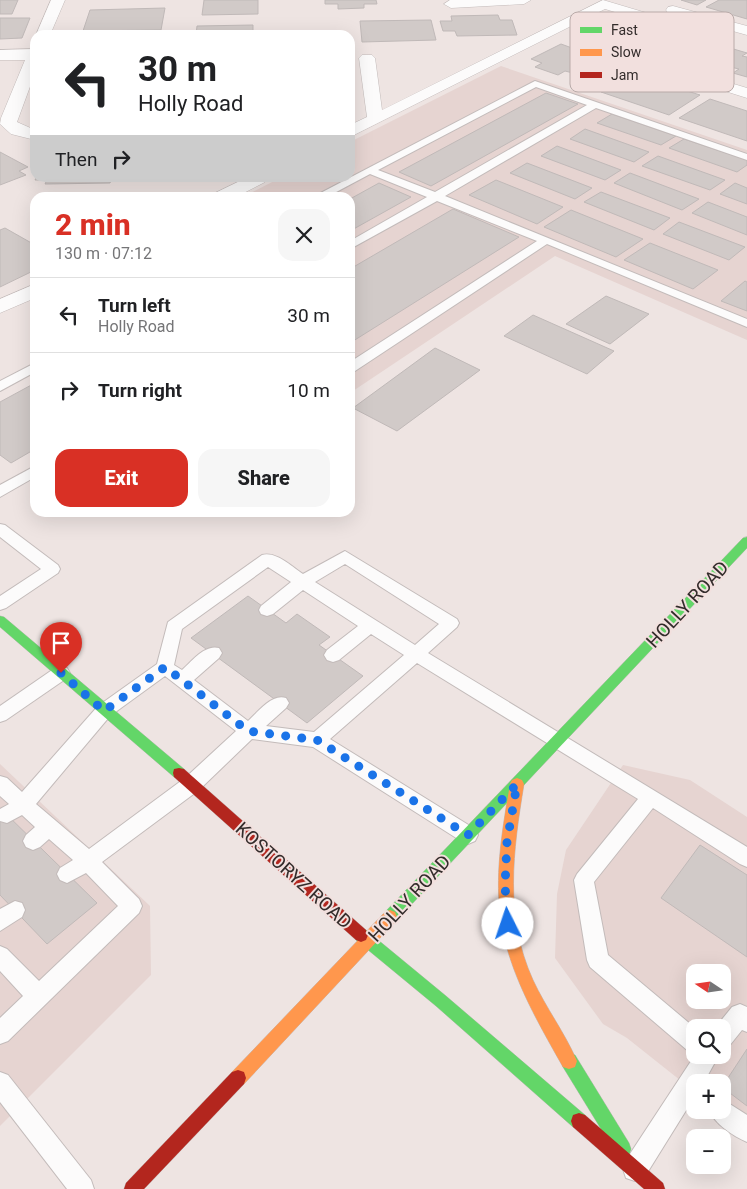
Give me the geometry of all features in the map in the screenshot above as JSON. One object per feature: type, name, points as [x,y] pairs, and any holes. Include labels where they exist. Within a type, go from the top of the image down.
[{"type":"main road","name":"HOLLY ROAD","points":[[132,1189],[747,541]]},
{"type":"main road","name":"KOSTORYZ ROAD","points":[[0,620],[104,711],[192,784],[368,941],[441,1001],[657,1189]]},
{"type":"main road","points":[[517,784],[507,842],[505,886],[508,924],[515,952],[544,1018],[635,1170]]},
{"type":"street","points":[[45,30],[58,0]]},
{"type":"street","points":[[451,4],[524,0]]},
{"type":"street","points":[[578,12],[597,2],[629,12]]},
{"type":"street","points":[[635,12],[656,5],[680,12]]},
{"type":"street","points":[[355,129],[570,16]]},
{"type":"street","points":[[734,28],[747,31]]},
{"type":"street","points":[[0,56],[30,54]]},
{"type":"street","points":[[367,58],[375,119]]},
{"type":"street","points":[[30,66],[8,124],[17,130],[30,134]]},
{"type":"street","points":[[734,89],[747,93]]},
{"type":"street","points":[[231,192],[251,182]]},
{"type":"street","points":[[0,307],[30,292]]},
{"type":"lane","points":[[355,177],[535,84],[747,156]]},
{"type":"lane","points":[[355,243],[595,105]]},
{"type":"lane","points":[[369,170],[546,240],[747,323]]},
{"type":"lane","points":[[327,192],[346,182]]},
{"type":"lane","points":[[355,365],[546,240]]},
{"type":"lane","points":[[0,386],[30,369]]},
{"type":"lane","points":[[0,492],[30,474]]},
{"type":"lane","points":[[0,529],[52,569],[0,604]]},
{"type":"lane","points":[[268,610],[303,581],[345,557],[452,623],[317,740]]},
{"type":"lane","points":[[15,810],[104,711],[165,667],[174,626],[268,559],[416,654],[651,797],[747,858]]},
{"type":"lane","points":[[333,655],[370,625]]},
{"type":"lane","points":[[182,680],[213,654]]},
{"type":"lane","points":[[165,667],[248,731],[317,740],[468,835]]},
{"type":"lane","points":[[0,715],[61,673]]},
{"type":"lane","points":[[68,874],[192,784],[280,703]]},
{"type":"lane","points":[[0,784],[15,810],[49,827],[88,861],[132,906],[0,1033]]},
{"type":"lane","points":[[651,797],[584,880],[598,960],[686,1034]]},
{"type":"lane","points":[[33,841],[49,827]]},
{"type":"lane","points":[[0,956],[39,997]]},
{"type":"lane","points":[[731,1026],[740,1015],[747,1021]]},
{"type":"lane","points":[[0,1083],[82,1189]]},
{"type":"lane","points":[[635,1170],[686,1096]]},
{"type":"lane","points":[[731,1118],[747,1130]]},
{"type":"shaded area","points":[[501,66],[570,90],[570,92],[577,92],[747,150],[747,340],[555,256],[355,390],[355,192],[253,192],[272,182],[355,182],[355,139]]},
{"type":"shaded area","points":[[0,764],[150,906],[151,975],[0,1126]]},
{"type":"shaded area","points":[[623,765],[690,780],[747,817],[747,1133],[731,1118],[731,1074],[686,1074],[686,1085],[627,1038],[603,1024],[555,958],[557,894],[566,850]]},
{"type":"building","points":[[0,0],[18,0],[12,14],[0,14]]},
{"type":"building","points":[[204,0],[258,0],[258,14],[202,15]]},
{"type":"building","points":[[325,0],[376,0],[377,4],[364,4],[364,8],[338,9],[338,4],[325,4]]},
{"type":"building","points":[[681,0],[706,0],[697,5]]},
{"type":"building","points":[[719,0],[747,0],[747,19],[734,15],[734,12],[723,12],[706,7]]},
{"type":"building","points":[[165,8],[161,30],[83,30],[90,10]]},
{"type":"building","points":[[498,15],[500,20],[512,20],[517,35],[457,36],[455,31],[443,31],[440,21],[452,21],[451,16]]},
{"type":"building","points":[[0,18],[30,18],[22,38],[0,39]]},
{"type":"building","points":[[431,20],[436,40],[362,42],[360,21]]},
{"type":"building","points":[[253,25],[253,30],[197,30],[197,26]]},
{"type":"building","points":[[561,44],[570,47],[570,72],[565,71],[558,75],[535,67],[542,63],[531,59]]},
{"type":"building","points":[[734,49],[747,53],[742,56],[747,57],[747,77],[734,73],[739,69],[734,68]]},
{"type":"building","points":[[601,92],[690,92],[700,95],[669,115]]},
{"type":"building","points":[[546,93],[578,104],[431,186],[399,172]]},
{"type":"building","points":[[710,99],[747,111],[747,141],[679,118]]},
{"type":"building","points":[[612,114],[676,136],[661,145],[597,123]]},
{"type":"building","points":[[585,129],[649,152],[634,162],[570,139]]},
{"type":"building","points":[[684,139],[747,160],[747,165],[737,172],[669,148]]},
{"type":"building","points":[[557,146],[621,170],[605,180],[541,156]]},
{"type":"building","points":[[0,152],[28,167],[19,171],[26,175],[0,185]]},
{"type":"building","points":[[658,156],[725,180],[710,190],[642,166]]},
{"type":"building","points":[[527,163],[592,188],[575,199],[510,173]]},
{"type":"building","points":[[630,173],[699,199],[682,210],[614,183]]},
{"type":"building","points":[[496,180],[563,207],[537,224],[469,195]]},
{"type":"building","points":[[46,182],[110,182],[110,183],[45,184]]},
{"type":"building","points":[[379,183],[411,197],[355,228],[355,196]]},
{"type":"building","points":[[735,183],[747,188],[747,204],[720,194]]},
{"type":"building","points":[[601,192],[670,218],[654,230],[584,202]]},
{"type":"building","points":[[708,202],[747,217],[747,235],[692,213]]},
{"type":"building","points":[[453,209],[519,237],[355,340],[355,266]]},
{"type":"building","points":[[571,210],[643,239],[616,257],[544,227]]},
{"type":"building","points":[[679,222],[745,247],[729,260],[663,234]]},
{"type":"building","points":[[5,228],[30,242],[30,272],[0,287],[0,230]]},
{"type":"building","points":[[650,243],[718,270],[693,289],[624,260]]},
{"type":"building","points":[[745,281],[747,282],[747,311],[721,301]]},
{"type":"building","points":[[606,296],[649,314],[610,344],[566,324]]},
{"type":"building","points":[[533,315],[614,351],[587,374],[504,336]]},
{"type":"building","points":[[435,348],[480,370],[397,431],[355,409],[355,407]]},
{"type":"building","points":[[30,386],[30,452],[11,463],[0,455],[0,402]]},
{"type":"building","points":[[248,596],[286,623],[297,614],[330,637],[319,645],[363,676],[307,723],[191,638]]},
{"type":"building","points":[[0,808],[97,903],[47,944],[0,895]]},
{"type":"building","points":[[700,845],[747,875],[747,957],[661,898]]},
{"type":"building","points":[[747,1049],[747,1106],[731,1094],[731,1074]]},
{"type":"traffic: fast","points":[[390,917],[747,541]]},
{"type":"traffic: fast","points":[[0,620],[179,773]]},
{"type":"traffic: fast","points":[[361,935],[441,1001],[579,1121]]},
{"type":"traffic: fast","points":[[569,1061],[623,1149]]},
{"type":"traffic: slow","points":[[517,784],[508,839],[505,877],[505,895],[510,932],[514,949],[527,982],[569,1061]]},
{"type":"traffic: slow","points":[[238,1078],[390,917]]},
{"type":"traffic: jam","points":[[179,773],[361,935]]},
{"type":"traffic: jam","points":[[132,1189],[238,1078]]},
{"type":"traffic: jam","points":[[579,1121],[657,1189]]},
{"type":"route","points":[[61,673],[104,711],[165,667],[248,731],[317,740],[468,835],[517,784],[507,842],[505,886],[508,924]]}]
